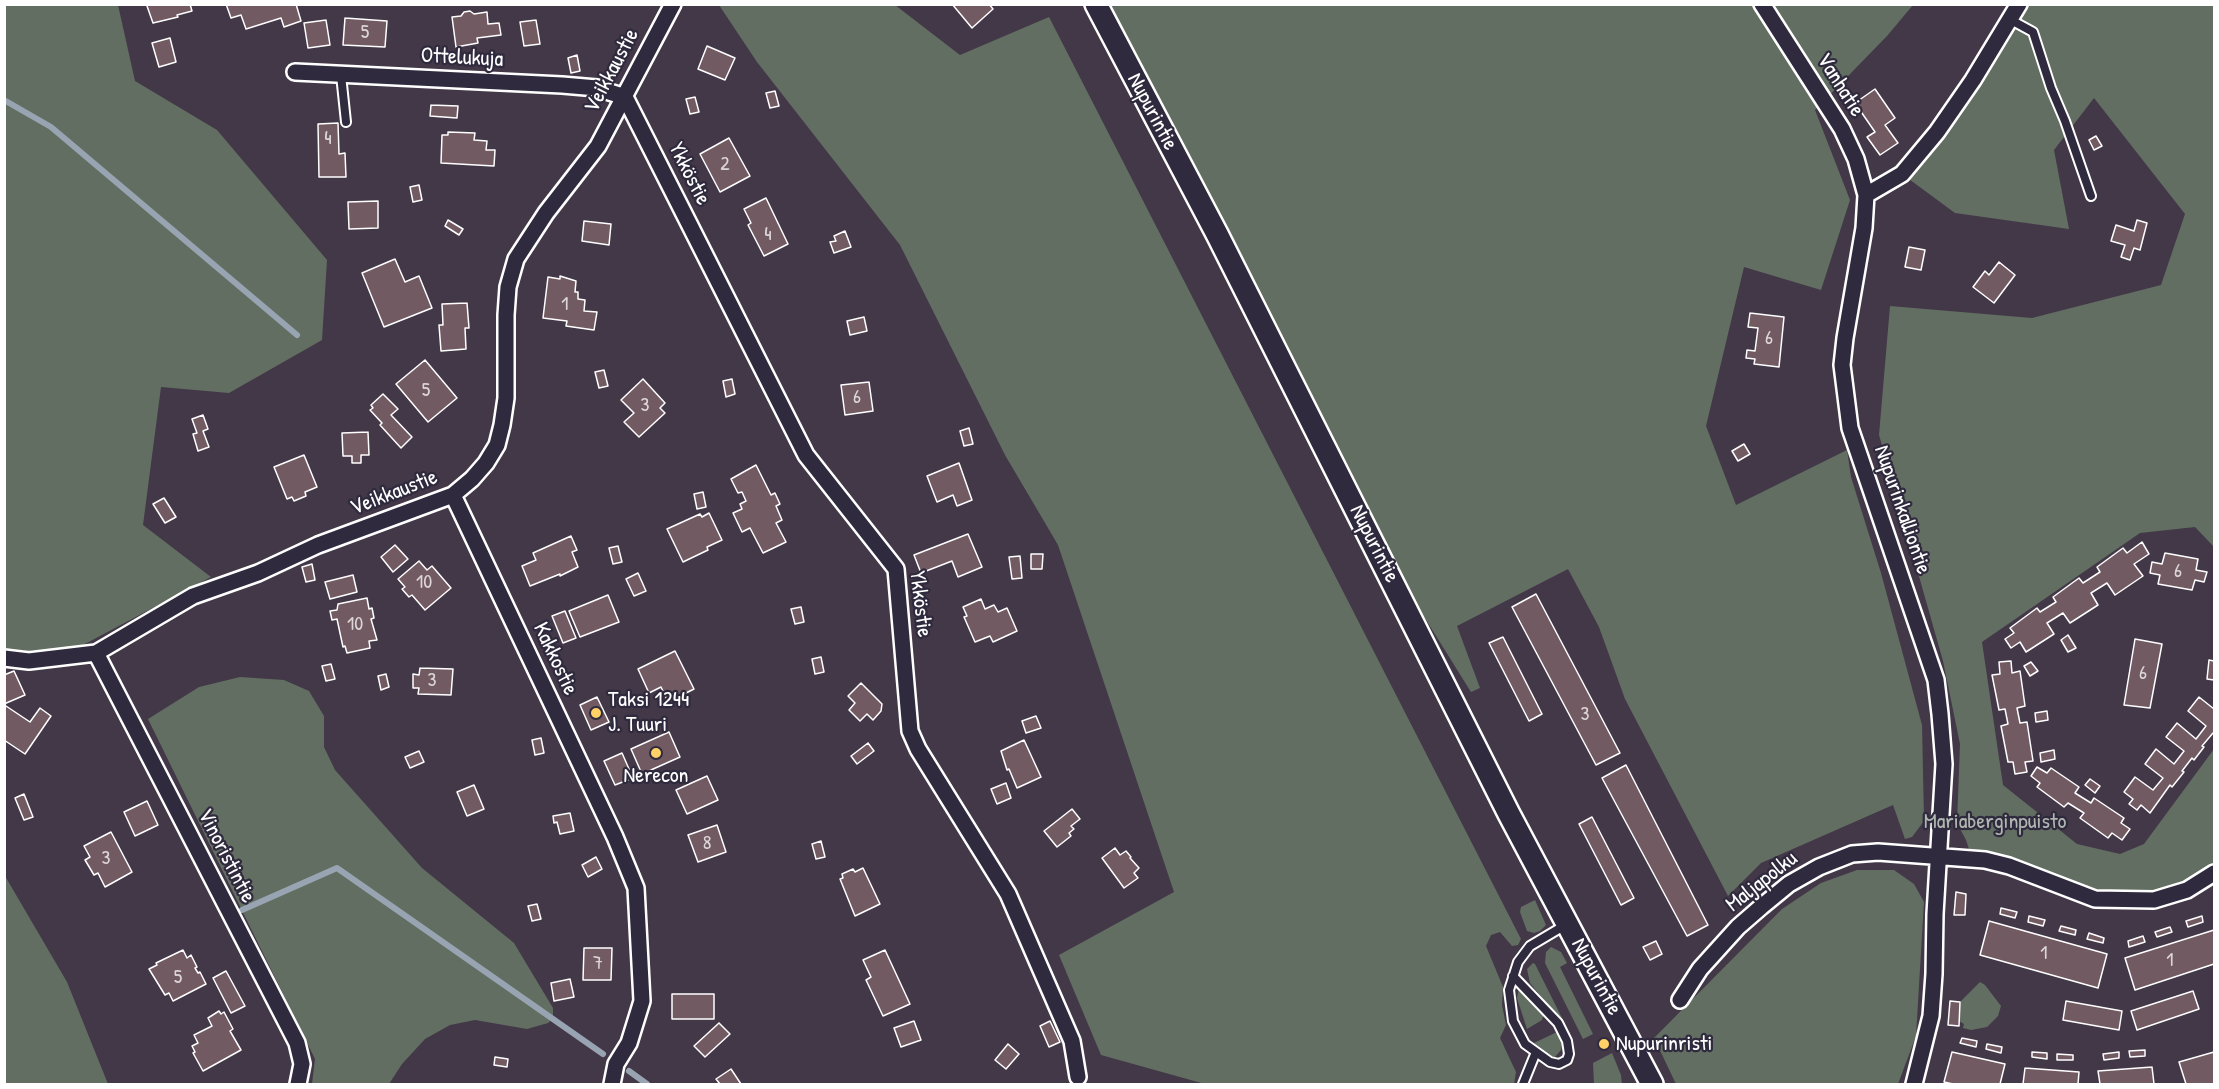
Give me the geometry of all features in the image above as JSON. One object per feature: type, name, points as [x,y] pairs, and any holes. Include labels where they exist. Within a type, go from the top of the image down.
[{"type":"main road","name":"Nupurintie","points":[[1096,4],[1227,255],[1509,814],[1652,1084]]},
{"type":"street","name":"Veikkaustie","points":[[4,658],[29,661],[96,653],[193,596],[258,573],[318,545],[453,495],[486,463],[497,445],[506,398],[508,287],[516,259],[546,213],[598,146],[673,4]]},
{"type":"street","name":"Vanhatie","points":[[1762,4],[1842,129],[1856,159],[1866,195]]},
{"type":"street","points":[[1866,195],[1902,174],[1937,132],[1973,80],[2019,4]]},
{"type":"street","name":"Ottelukuja","points":[[295,72],[574,86],[597,88],[625,97]]},
{"type":"street","name":"Ykköstie","points":[[625,97],[806,455],[896,569],[910,731],[918,749],[1008,894],[1072,1041],[1078,1077]]},
{"type":"street","name":"Nupurinkalliontie","points":[[1866,195],[1864,228],[1842,365],[1845,398],[1850,428],[1857,450],[1936,680],[1944,764],[1931,1016],[1914,1084]]},
{"type":"street","name":"Kakkostie","points":[[453,495],[620,847],[636,888],[642,1001],[629,1043],[616,1064],[612,1084]]},
{"type":"street","name":"Vinoristintie","points":[[96,653],[297,1043],[302,1064],[298,1084]]},
{"type":"street","name":"Maljapolku","points":[[1680,1000],[1700,969],[1738,927],[1789,884],[1818,867],[1852,854],[1878,852],[1985,860],[2009,866],[2095,899],[2154,900],[2187,890],[2214,873]]},
{"type":"lane","points":[[2011,20],[2033,32],[2091,196]]},
{"type":"lane","points":[[341,75],[346,122]]},
{"type":"lane","points":[[1513,976],[1558,1023],[1567,1041],[1569,1054],[1567,1060],[1559,1064],[1550,1062],[1525,1044],[1513,1021],[1509,990],[1513,976],[1518,962],[1530,946],[1568,924]]},
{"type":"lane","points":[[1523,1084],[1536,1052]]},
{"type":"green space","points":[[5,4],[118,5],[135,81],[217,130],[327,260],[322,340],[229,393],[161,387],[143,525],[211,577],[83,645],[37,652],[5,649]]},
{"type":"green space","points":[[719,5],[895,5],[960,55],[1049,17],[1521,939],[1518,945],[1512,946],[1500,932],[1491,935],[1486,946],[1503,987],[1502,1005],[1506,1025],[1500,1038],[1516,1072],[1514,1084],[1205,1084],[1101,1055],[1059,955],[1174,892],[1058,545],[1005,455],[900,245],[757,62]]},
{"type":"green space","points":[[1110,5],[1913,5],[1887,36],[1815,110],[1850,200],[1821,290],[1744,267],[1706,426],[1736,505],[1847,450],[1851,477],[1881,573],[1922,725],[1924,821],[1912,837],[1905,839],[1893,805],[1761,863],[1728,896],[1625,699],[1599,627],[1568,569],[1457,626],[1480,688],[1471,692],[1403,583],[1256,287]]},
{"type":"green space","name":"Mariaberginpuisto","points":[[2019,5],[2214,5],[2214,547],[2195,527],[2140,533],[1982,642],[2003,785],[2077,844],[2120,854],[2144,844],[2214,749],[2214,863],[2200,874],[2157,893],[2120,893],[2083,887],[2014,860],[1970,852],[1957,823],[1960,744],[1943,661],[1879,435],[1890,306],[2032,318],[2161,285],[2185,214],[2094,98],[2054,150],[2069,229],[1955,213],[1902,174]]},
{"type":"green space","points":[[240,677],[284,680],[309,691],[324,716],[324,747],[335,770],[422,868],[514,943],[553,1008],[553,1018],[548,1023],[527,1029],[475,1020],[450,1025],[425,1039],[402,1064],[389,1084],[312,1084],[315,1059],[148,719],[199,687]]},
{"type":"green space","points":[[1857,870],[1894,870],[1914,884],[1924,902],[1916,1036],[1898,1084],[1676,1084],[1654,1038],[1782,909],[1821,883]]},
{"type":"green space","points":[[5,876],[67,982],[108,1084],[5,1084]]},
{"type":"green space","points":[[1535,900],[1546,925],[1534,933],[1527,931],[1520,912],[1521,907]]},
{"type":"green space","points":[[1551,947],[1561,952],[1567,963],[1560,967],[1593,1034],[1583,1039],[1545,963],[1546,952]]},
{"type":"green space","points":[[1533,963],[1562,1018],[1556,1015],[1530,983],[1527,969]]},
{"type":"green space","points":[[1980,982],[2001,1006],[1998,1016],[1987,1027],[1971,1030],[1963,1028],[1964,1024],[1959,1021],[1960,1002]]},
{"type":"green space","points":[[1519,988],[1522,988],[1544,1014],[1542,1020],[1527,1029],[1517,998]]},
{"type":"green space","points":[[1557,1032],[1562,1044],[1561,1050],[1554,1058],[1549,1058],[1540,1053],[1534,1043]]},
{"type":"green space","points":[[1612,1053],[1621,1075],[1622,1084],[1594,1084],[1593,1063]]},
{"type":"building","points":[[148,4],[190,4],[192,11],[153,23]]},
{"type":"building","points":[[226,4],[296,4],[301,21],[284,27],[281,18],[246,29],[241,15],[231,18]]},
{"type":"building","points":[[952,4],[989,4],[993,9],[972,28]]},
{"type":"building","points":[[470,11],[474,14],[487,12],[488,24],[499,23],[501,35],[477,38],[478,43],[456,47],[452,17],[461,16],[464,12]]},
{"type":"building","points":[[345,18],[387,21],[385,47],[343,45]]},
{"type":"building","points":[[326,20],[330,45],[308,48],[304,23]]},
{"type":"building","points":[[536,20],[540,44],[524,46],[520,22]]},
{"type":"building","points":[[170,38],[176,62],[159,67],[152,43]]},
{"type":"building","points":[[707,46],[735,58],[725,80],[698,69]]},
{"type":"building","points":[[577,55],[580,71],[571,73],[568,58]]},
{"type":"building","points":[[1875,89],[1895,118],[1885,125],[1898,143],[1880,155],[1867,137],[1875,132],[1855,103]]},
{"type":"building","points":[[775,91],[779,106],[770,108],[766,93]]},
{"type":"building","points":[[695,97],[699,112],[690,114],[686,99]]},
{"type":"building","points":[[431,105],[458,106],[457,118],[430,116]]},
{"type":"building","points":[[338,123],[339,154],[345,153],[346,177],[319,177],[318,124]]},
{"type":"building","points":[[448,132],[475,133],[474,140],[487,141],[486,150],[495,150],[494,166],[441,163],[442,135],[448,135]]},
{"type":"building","points":[[2096,136],[2102,146],[2094,150],[2089,140]]},
{"type":"building","points":[[729,138],[750,176],[720,192],[700,154]]},
{"type":"building","points":[[419,185],[422,200],[413,202],[410,187]]},
{"type":"building","points":[[766,198],[788,244],[764,256],[748,225],[751,223],[744,209]]},
{"type":"building","points":[[378,201],[378,228],[349,229],[348,202]]},
{"type":"building","points":[[448,220],[463,229],[459,235],[445,226]]},
{"type":"building","points":[[2137,220],[2147,223],[2140,250],[2134,248],[2130,260],[2121,257],[2125,245],[2111,241],[2116,225],[2134,231]]},
{"type":"building","points":[[584,221],[611,224],[609,245],[582,241]]},
{"type":"building","points":[[845,231],[851,247],[834,253],[830,242],[836,241],[834,236]]},
{"type":"building","points":[[1909,247],[1925,250],[1921,270],[1905,267]]},
{"type":"building","points":[[395,259],[405,282],[419,276],[432,308],[384,327],[362,273]]},
{"type":"building","points":[[1999,262],[2015,275],[1994,303],[1973,287],[1985,271],[1989,275]]},
{"type":"building","points":[[560,276],[576,281],[575,292],[578,292],[578,299],[585,300],[584,311],[597,312],[594,330],[566,326],[567,321],[543,318],[548,277],[560,279]]},
{"type":"building","points":[[467,303],[469,328],[465,328],[466,349],[441,351],[439,325],[443,325],[442,304]]},
{"type":"building","points":[[1750,313],[1784,317],[1779,367],[1754,364],[1755,359],[1746,358],[1747,350],[1755,351],[1758,328],[1748,327]]},
{"type":"building","points":[[864,317],[867,331],[850,335],[847,321]]},
{"type":"building","points":[[425,360],[457,398],[428,422],[396,384]]},
{"type":"building","points":[[604,370],[608,386],[599,388],[595,372]]},
{"type":"building","points":[[643,379],[665,403],[660,408],[665,413],[639,437],[624,422],[634,413],[621,400]]},
{"type":"building","points":[[732,379],[735,394],[726,397],[723,381]]},
{"type":"building","points":[[869,382],[873,411],[845,415],[841,385]]},
{"type":"building","points":[[383,394],[398,409],[391,415],[412,437],[401,448],[370,410],[373,408],[371,405]]},
{"type":"building","points":[[203,415],[208,429],[203,431],[209,447],[198,451],[193,434],[197,433],[192,419]]},
{"type":"building","points":[[969,428],[973,444],[964,446],[960,431]]},
{"type":"building","points":[[368,432],[369,455],[361,455],[361,463],[352,463],[352,456],[343,456],[342,433]]},
{"type":"building","points":[[1744,444],[1750,454],[1738,461],[1732,451]]},
{"type":"building","points":[[304,455],[317,487],[305,492],[306,496],[294,501],[292,497],[287,499],[274,467]]},
{"type":"building","points":[[959,463],[972,500],[957,506],[953,495],[937,502],[927,476]]},
{"type":"building","points":[[756,465],[771,495],[775,493],[780,504],[776,506],[782,520],[776,523],[786,542],[763,553],[750,528],[742,532],[733,513],[742,509],[740,504],[746,501],[742,492],[738,493],[731,479]]},
{"type":"building","points":[[703,492],[706,507],[697,509],[694,494]]},
{"type":"building","points":[[164,498],[176,517],[165,523],[153,504]]},
{"type":"building","points":[[709,513],[722,540],[707,547],[708,550],[683,562],[667,529],[700,514],[702,517]]},
{"type":"building","points":[[968,534],[982,567],[958,577],[952,561],[921,573],[914,555]]},
{"type":"building","points":[[571,536],[577,550],[572,552],[578,567],[530,586],[522,566],[536,560],[533,553]]},
{"type":"building","points":[[2142,542],[2149,554],[2134,564],[2143,576],[2115,595],[2107,583],[2091,593],[2098,605],[2070,623],[2063,613],[2047,623],[2054,634],[2026,652],[2020,642],[2011,648],[2005,639],[2014,633],[2010,628],[2037,608],[2040,612],[2056,602],[2053,597],[2079,578],[2083,583],[2100,572],[2097,567],[2123,548],[2127,553]]},
{"type":"building","points":[[395,545],[408,559],[393,572],[381,557]]},
{"type":"building","points":[[618,546],[622,562],[613,564],[609,548]]},
{"type":"building","points":[[2165,553],[2198,559],[2196,570],[2207,572],[2204,582],[2195,580],[2192,590],[2158,584],[2160,575],[2150,573],[2152,562],[2162,564]]},
{"type":"building","points":[[1031,554],[1043,554],[1042,569],[1031,569]]},
{"type":"building","points":[[1020,556],[1022,578],[1012,579],[1009,557]]},
{"type":"building","points":[[419,561],[427,570],[432,566],[451,588],[425,610],[412,595],[409,597],[402,589],[405,587],[398,579]]},
{"type":"building","points":[[312,564],[315,580],[306,582],[302,567]]},
{"type":"building","points":[[638,573],[646,591],[634,596],[626,579]]},
{"type":"building","points":[[353,575],[357,592],[330,599],[325,582]]},
{"type":"building","points":[[1536,594],[1620,753],[1596,765],[1512,607]]},
{"type":"building","points":[[608,595],[619,622],[580,637],[569,611]]},
{"type":"building","points":[[367,598],[369,609],[372,608],[374,618],[371,619],[377,640],[369,641],[370,648],[347,653],[345,646],[343,647],[337,619],[332,620],[330,611],[337,610],[338,604]]},
{"type":"building","points":[[981,599],[985,609],[994,605],[998,612],[1007,608],[1017,631],[993,642],[990,636],[975,642],[964,617],[967,616],[963,607]]},
{"type":"building","points":[[801,607],[804,622],[795,624],[791,609]]},
{"type":"building","points":[[565,611],[576,638],[563,643],[552,616]]},
{"type":"building","points":[[2068,635],[2076,648],[2068,652],[2061,640]]},
{"type":"building","points":[[1503,637],[1542,714],[1529,721],[1489,643]]},
{"type":"building","points":[[2135,639],[2162,644],[2150,708],[2124,705]]},
{"type":"building","points":[[675,651],[694,689],[668,702],[661,687],[649,693],[638,669]]},
{"type":"building","points":[[821,657],[824,672],[815,674],[812,659]]},
{"type":"building","points":[[2209,660],[2214,661],[2214,680],[2207,679]]},
{"type":"building","points":[[2011,661],[2012,673],[2020,671],[2025,706],[2017,708],[2020,723],[2027,722],[2033,761],[2025,762],[2027,772],[2015,774],[2013,762],[2008,762],[2001,726],[2008,724],[2005,709],[1999,710],[1992,675],[2000,674],[1999,662]]},
{"type":"building","points":[[2031,662],[2038,671],[2030,676],[2024,666]]},
{"type":"building","points":[[331,664],[335,679],[326,681],[322,666]]},
{"type":"building","points":[[420,668],[453,669],[451,695],[418,694],[419,688],[413,688],[413,674],[419,675]]},
{"type":"building","points":[[14,671],[25,695],[4,704],[4,675]]},
{"type":"building","points":[[386,674],[389,687],[381,690],[378,676]]},
{"type":"building","points":[[861,683],[882,704],[881,711],[873,720],[867,714],[860,721],[849,710],[855,703],[848,696]]},
{"type":"building","points":[[597,697],[609,722],[591,730],[580,705]]},
{"type":"building","points":[[2199,697],[2214,709],[2214,734],[2202,746],[2204,747],[2194,760],[2192,758],[2172,787],[2170,785],[2150,813],[2141,805],[2137,810],[2129,804],[2133,799],[2124,792],[2135,777],[2153,790],[2163,778],[2145,764],[2156,749],[2174,764],[2184,751],[2166,737],[2177,723],[2196,739],[2206,726],[2188,711]]},
{"type":"building","points":[[6,706],[30,722],[40,708],[51,716],[25,754],[4,740],[4,709]]},
{"type":"building","points":[[2047,711],[2048,720],[2036,722],[2035,713]]},
{"type":"building","points":[[1036,716],[1041,728],[1026,733],[1022,721]]},
{"type":"building","points":[[669,732],[680,757],[642,774],[631,749]]},
{"type":"building","points":[[541,738],[544,753],[535,755],[532,740]]},
{"type":"building","points":[[1024,740],[1041,777],[1017,788],[1009,769],[1007,770],[1001,751]]},
{"type":"building","points":[[868,743],[874,751],[857,764],[851,756]]},
{"type":"building","points":[[2054,750],[2055,759],[2041,762],[2040,753]]},
{"type":"building","points":[[419,751],[424,762],[410,768],[405,757]]},
{"type":"building","points":[[622,753],[633,778],[615,785],[604,761]]},
{"type":"building","points":[[1626,765],[1708,925],[1687,936],[1602,778]]},
{"type":"building","points":[[2037,767],[2047,773],[2051,768],[2079,787],[2075,793],[2091,803],[2094,798],[2124,818],[2121,823],[2130,829],[2122,840],[2112,833],[2108,838],[2080,818],[2084,813],[2068,803],[2064,807],[2037,787],[2040,783],[2031,776]]},
{"type":"building","points":[[707,776],[718,800],[687,814],[676,790]]},
{"type":"building","points":[[2090,779],[2100,786],[2095,793],[2085,785]]},
{"type":"building","points":[[1006,783],[1011,798],[997,804],[991,789]]},
{"type":"building","points":[[474,785],[484,809],[467,816],[457,792]]},
{"type":"building","points":[[24,794],[33,817],[24,820],[15,798]]},
{"type":"building","points":[[147,801],[158,825],[135,836],[124,812]]},
{"type":"building","points":[[1072,809],[1080,819],[1071,826],[1074,829],[1069,833],[1071,836],[1057,847],[1044,831]]},
{"type":"building","points":[[570,813],[574,831],[560,834],[553,816]]},
{"type":"building","points":[[1592,817],[1634,898],[1621,905],[1579,824]]},
{"type":"building","points":[[717,825],[726,852],[698,862],[688,835]]},
{"type":"building","points":[[111,832],[132,872],[105,887],[98,873],[94,875],[85,860],[90,857],[84,846]]},
{"type":"building","points":[[821,841],[825,857],[816,859],[812,844]]},
{"type":"building","points":[[1115,848],[1120,855],[1126,851],[1139,868],[1134,873],[1138,878],[1124,888],[1102,858]]},
{"type":"building","points":[[596,857],[602,869],[588,877],[582,865]]},
{"type":"building","points":[[863,868],[880,904],[855,916],[840,879],[843,878],[842,874]]},
{"type":"building","points":[[1956,892],[1966,894],[1965,915],[1954,915]]},
{"type":"building","points":[[537,904],[541,919],[532,921],[528,906]]},
{"type":"building","points":[[2001,908],[2017,912],[2015,918],[2000,914]]},
{"type":"building","points":[[2029,916],[2045,920],[2043,926],[2028,922]]},
{"type":"building","points":[[2202,916],[2203,922],[2188,927],[2186,921]]},
{"type":"building","points":[[1989,921],[2107,954],[2098,988],[1980,955]]},
{"type":"building","points":[[2061,926],[2076,930],[2075,935],[2059,931]]},
{"type":"building","points":[[2170,927],[2172,932],[2157,937],[2155,932]]},
{"type":"building","points":[[2214,930],[2214,964],[2135,990],[2125,958]]},
{"type":"building","points":[[2089,933],[2104,938],[2103,943],[2087,939]]},
{"type":"building","points":[[2143,936],[2145,942],[2129,947],[2128,941]]},
{"type":"building","points":[[1656,941],[1662,954],[1650,960],[1643,947]]},
{"type":"building","points":[[584,948],[612,948],[611,980],[583,980]]},
{"type":"building","points":[[183,950],[187,958],[191,955],[197,967],[195,968],[198,973],[200,972],[206,984],[173,1001],[169,993],[165,995],[149,969],[157,965],[156,963]]},
{"type":"building","points":[[885,950],[910,1004],[883,1016],[866,980],[871,977],[863,960]]},
{"type":"building","points":[[226,971],[245,1006],[231,1013],[213,978]]},
{"type":"building","points":[[570,979],[574,997],[554,1001],[551,983]]},
{"type":"building","points":[[2193,991],[2199,1009],[2137,1030],[2131,1011]]},
{"type":"building","points":[[672,994],[714,994],[714,1019],[672,1019]]},
{"type":"building","points":[[1950,1001],[1960,1002],[1959,1026],[1948,1025]]},
{"type":"building","points":[[2066,1001],[2122,1011],[2119,1030],[2063,1020]]},
{"type":"building","points":[[219,1011],[221,1014],[224,1012],[233,1029],[230,1031],[241,1050],[203,1071],[193,1053],[195,1052],[192,1046],[198,1043],[194,1035],[212,1026],[208,1018]]},
{"type":"building","points":[[914,1021],[921,1040],[901,1047],[894,1028]]},
{"type":"building","points":[[1050,1021],[1060,1042],[1049,1047],[1040,1026]]},
{"type":"building","points":[[719,1023],[730,1034],[705,1057],[694,1046]]},
{"type":"building","points":[[1962,1038],[1977,1041],[1976,1047],[1960,1043]]},
{"type":"building","points":[[1008,1044],[1019,1054],[1006,1069],[995,1060]]},
{"type":"building","points":[[1987,1044],[2002,1047],[2001,1053],[1986,1049]]},
{"type":"building","points":[[2145,1050],[2145,1056],[2130,1057],[2129,1051]]},
{"type":"building","points":[[1952,1052],[2005,1064],[2000,1084],[1944,1082]]},
{"type":"building","points":[[2032,1052],[2047,1053],[2047,1059],[2032,1057]]},
{"type":"building","points":[[2119,1052],[2119,1058],[2104,1060],[2103,1054]]},
{"type":"building","points":[[2214,1052],[2214,1084],[2186,1084],[2179,1062]]},
{"type":"building","points":[[2057,1054],[2073,1055],[2073,1060],[2057,1060]]},
{"type":"building","points":[[495,1057],[508,1059],[507,1067],[494,1065]]},
{"type":"building","points":[[2152,1067],[2154,1084],[2100,1084],[2098,1071]]},
{"type":"building","points":[[2025,1068],[2079,1072],[2078,1084],[2023,1084]]},
{"type":"building","points":[[731,1069],[741,1084],[720,1084],[716,1079]]},
{"type":"waterway","points":[[4,100],[51,127],[297,335]]},
{"type":"waterway","points":[[242,910],[337,868],[603,1054]]},
{"type":"waterway","points":[[629,1071],[647,1084]]},
{"type":"place","name":"Taksi 1244 J. Tuuri","points":[[596,713]]},
{"type":"place","name":"Nerecon","points":[[656,753]]},
{"type":"place","name":"Nupurinristi","points":[[1604,1044]]}]
